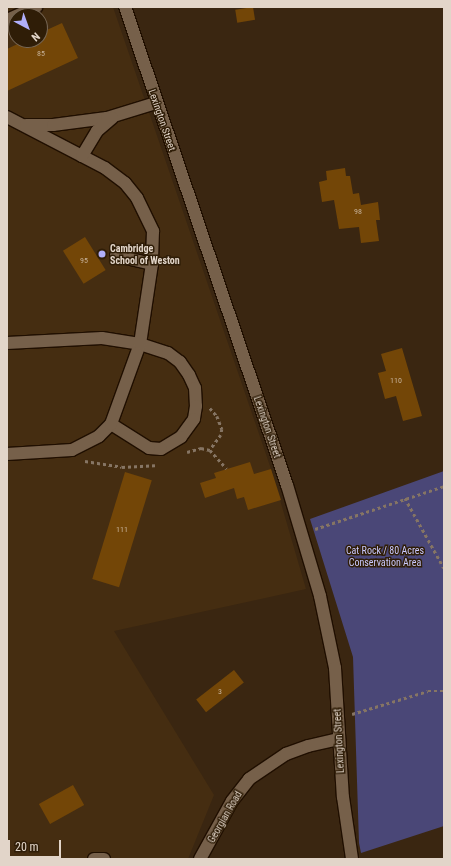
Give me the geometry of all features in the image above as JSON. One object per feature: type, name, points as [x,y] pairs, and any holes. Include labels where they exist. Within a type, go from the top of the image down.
[{"type":"street","points":[[7,20],[36,7]]},
{"type":"street","name":"Lexington Street","points":[[125,7],[156,103],[302,532],[331,641],[337,680],[338,739],[343,797],[352,859]]},
{"type":"street","points":[[21,125],[58,124],[118,116],[156,103]]},
{"type":"street","points":[[82,156],[102,126],[118,116]]},
{"type":"street","points":[[7,117],[82,156],[118,178],[142,206],[153,231],[152,264],[140,344],[111,424],[99,436],[72,450],[7,454]]},
{"type":"street","points":[[116,256],[152,264]]},
{"type":"street","points":[[7,343],[102,338],[140,344],[168,353],[180,362],[190,375],[195,388],[196,406],[189,428],[181,437],[161,450],[149,448],[137,442],[111,424]]},
{"type":"street","name":"Georgian Road","points":[[200,859],[232,801],[249,778],[286,754],[308,746],[338,739]]},
{"type":"street","points":[[94,859],[104,859]]},
{"type":"path","points":[[196,406],[202,405],[212,410],[222,429],[221,435],[210,450]]},
{"type":"path","points":[[302,532],[444,486]]},
{"type":"path","points":[[405,498],[444,568]]},
{"type":"path","points":[[338,719],[428,691],[444,691]]},
{"type":"shaded area","name":"Cambridge School of Weston","points":[[7,7],[113,7],[271,469],[306,589],[114,631],[214,795],[188,859],[7,859]]},
{"type":"green space","name":"Cat Rock / 80 Acres Conservation Area","points":[[444,471],[444,826],[361,853],[359,843],[353,657],[310,519]]},
{"type":"building","points":[[253,7],[255,20],[237,23],[235,10]]},
{"type":"building","points":[[62,23],[78,58],[7,91],[7,49],[48,48],[48,29]]},
{"type":"building","points":[[345,168],[346,176],[350,176],[353,194],[359,193],[361,205],[378,202],[380,220],[376,220],[379,241],[361,243],[359,227],[339,229],[334,200],[322,202],[319,182],[327,180],[326,171]]},
{"type":"building","points":[[85,237],[106,270],[84,284],[63,251]]},
{"type":"building","points":[[402,348],[422,416],[403,421],[396,396],[385,399],[378,373],[386,371],[381,354]]},
{"type":"building","points":[[250,462],[254,474],[271,469],[281,500],[248,510],[244,497],[237,499],[234,488],[205,498],[200,483],[216,478],[214,473]]},
{"type":"building","points":[[125,472],[152,480],[119,587],[92,579]]},
{"type":"building","points":[[234,670],[244,683],[206,712],[196,700]]},
{"type":"building","points":[[73,785],[84,805],[50,824],[39,804]]},
{"type":"place","name":"Cambridge School of Weston","points":[[102,254]]}]
